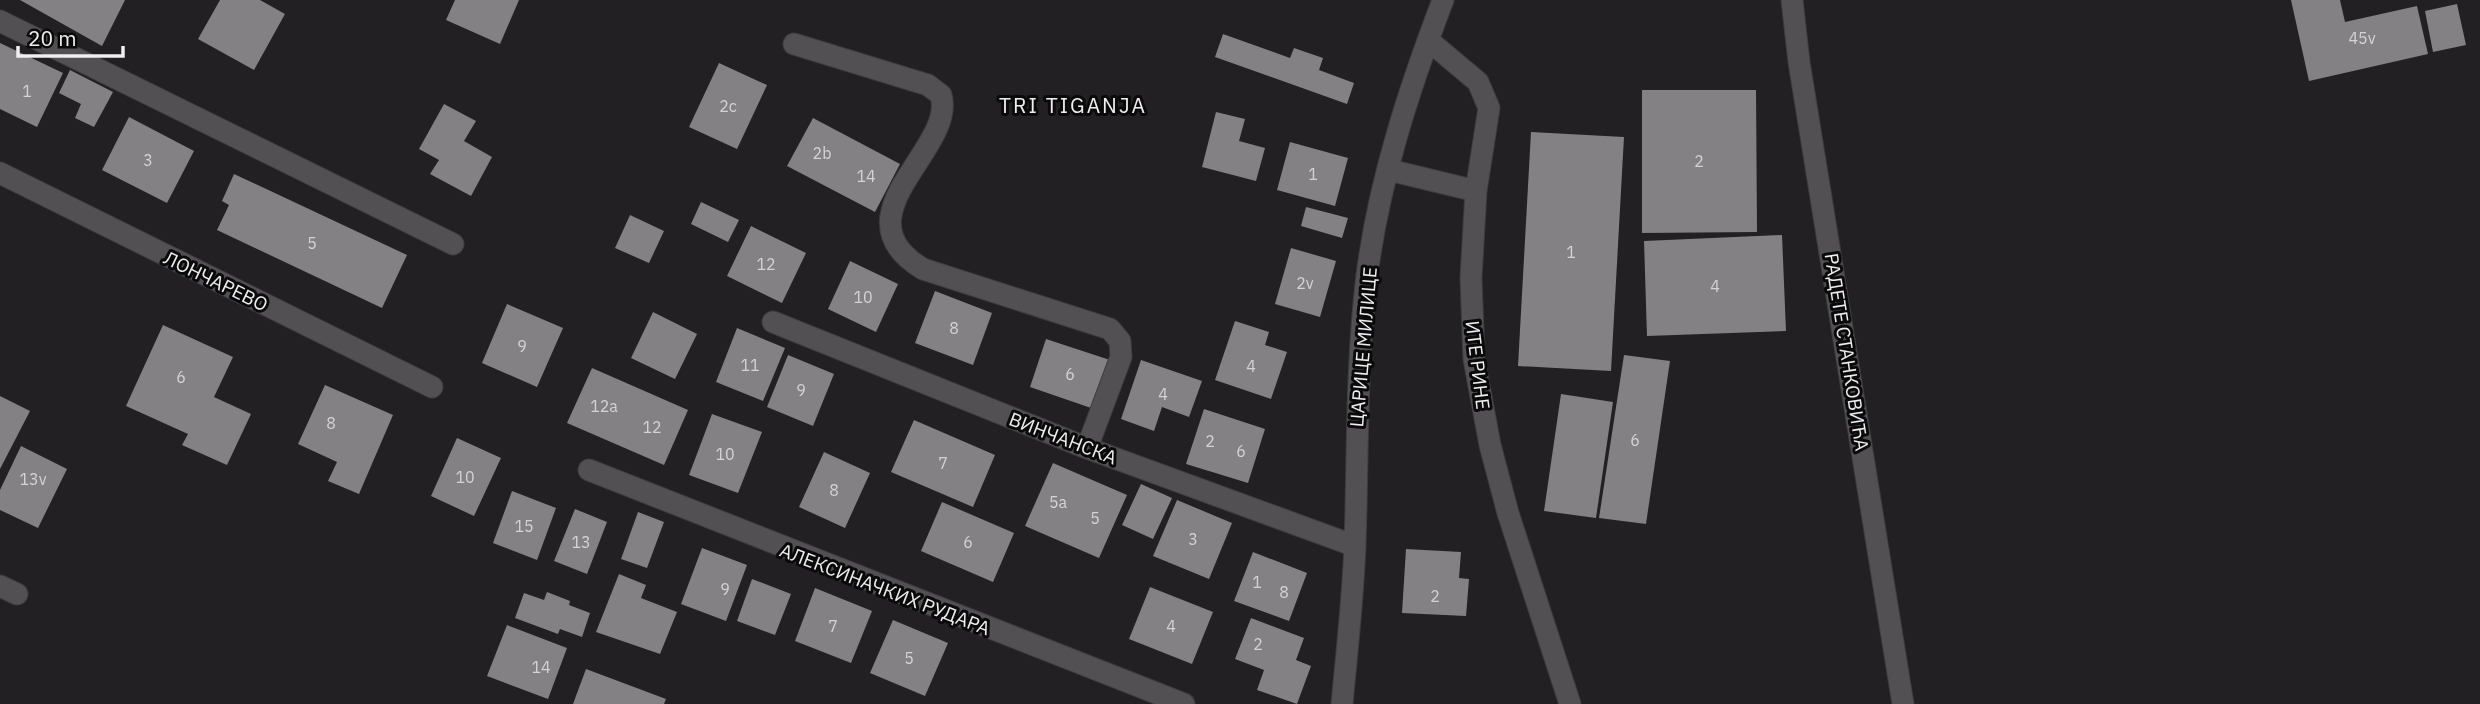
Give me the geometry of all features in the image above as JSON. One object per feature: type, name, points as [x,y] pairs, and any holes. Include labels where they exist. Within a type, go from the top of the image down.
[{"type":"street","name":"ЦАРИЦЕ МИЛИЦЕ","points":[[1342,704],[1355,546],[1358,367],[1367,274],[1389,170],[1428,40],[1443,0]]},
{"type":"street","name":"РАДЕТЕ СТАНКОВИЋА","points":[[1792,0],[1798,62],[1903,704]]},
{"type":"street","points":[[0,21],[453,244]]},
{"type":"street","name":"ИТЕ РИНЕ","points":[[1428,40],[1463,66],[1485,94],[1489,108],[1476,191],[1471,278],[1474,359],[1490,445],[1508,513],[1570,704]]},
{"type":"street","points":[[794,44],[928,85],[941,95],[941,117],[896,199],[890,233],[895,246],[907,260],[923,269],[1110,329],[1120,341],[1121,357],[1087,448]]},
{"type":"street","points":[[1389,170],[1476,191]]},
{"type":"street","name":"ЛОНЧАРЕВО","points":[[0,173],[432,387]]},
{"type":"street","name":"ВИНЧАНСКА","points":[[773,322],[1087,448],[1355,546]]},
{"type":"street","name":"АЛЕКСИНАЧКИХ РУДАРА","points":[[589,470],[1184,704]]},
{"type":"building","points":[[20,0],[125,0],[102,46]]},
{"type":"building","points":[[220,0],[260,0],[285,14],[254,70],[198,39]]},
{"type":"building","points":[[455,0],[519,0],[500,44],[446,20]]},
{"type":"building","points":[[2291,0],[2340,0],[2345,22],[2417,6],[2428,54],[2309,81]]},
{"type":"building","points":[[2457,4],[2466,45],[2433,52],[2425,11]]},
{"type":"building","points":[[1223,34],[1290,58],[1294,48],[1323,58],[1319,70],[1354,83],[1347,104],[1215,57]]},
{"type":"building","points":[[0,43],[63,73],[37,127],[0,109]]},
{"type":"building","points":[[719,63],[767,85],[737,149],[689,127]]},
{"type":"building","points":[[70,70],[113,92],[94,127],[75,118],[81,104],[59,93]]},
{"type":"building","points":[[1642,90],[1756,90],[1757,232],[1642,233]]},
{"type":"building","points":[[444,104],[476,121],[464,141],[492,157],[471,196],[430,174],[439,160],[419,149]]},
{"type":"building","points":[[1216,112],[1245,119],[1239,141],[1265,148],[1256,181],[1202,167]]},
{"type":"building","points":[[129,117],[194,151],[167,203],[102,170]]},
{"type":"building","points":[[813,118],[900,164],[875,212],[787,166]]},
{"type":"building","points":[[1531,132],[1624,137],[1611,371],[1518,366]]},
{"type":"building","points":[[1290,142],[1348,158],[1335,206],[1277,190]]},
{"type":"building","points":[[234,174],[407,255],[382,308],[217,230],[229,205],[222,201]]},
{"type":"building","points":[[701,202],[739,220],[728,242],[691,224]]},
{"type":"building","points":[[1306,207],[1348,218],[1342,238],[1301,226]]},
{"type":"building","points":[[630,215],[664,231],[649,263],[615,248]]},
{"type":"building","points":[[751,226],[806,253],[782,303],[727,276]]},
{"type":"building","points":[[1782,235],[1786,331],[1647,336],[1644,241]]},
{"type":"building","points":[[1291,248],[1336,261],[1320,317],[1275,304]]},
{"type":"building","points":[[850,261],[898,284],[876,332],[828,309]]},
{"type":"building","points":[[935,291],[992,313],[973,365],[915,343]]},
{"type":"building","points":[[507,304],[563,328],[537,387],[482,363]]},
{"type":"building","points":[[653,312],[697,334],[675,379],[631,358]]},
{"type":"building","points":[[1235,321],[1269,332],[1265,345],[1287,352],[1271,399],[1215,380]]},
{"type":"building","points":[[163,325],[233,357],[214,397],[251,414],[227,465],[182,445],[188,434],[126,406]]},
{"type":"building","points":[[737,328],[785,348],[763,401],[716,382]]},
{"type":"building","points":[[1046,339],[1110,360],[1094,409],[1030,387]]},
{"type":"building","points":[[788,355],[834,374],[813,426],[767,407]]},
{"type":"building","points":[[1624,355],[1670,361],[1646,524],[1599,518]]},
{"type":"building","points":[[1141,360],[1202,381],[1189,417],[1162,407],[1154,431],[1121,419]]},
{"type":"building","points":[[592,368],[688,410],[664,465],[567,423]]},
{"type":"building","points":[[325,385],[393,415],[359,494],[328,481],[337,462],[298,444]]},
{"type":"building","points":[[1561,394],[1613,402],[1596,518],[1544,511]]},
{"type":"building","points":[[0,396],[30,411],[0,469]]},
{"type":"building","points":[[1204,409],[1265,429],[1248,483],[1186,464]]},
{"type":"building","points":[[712,414],[762,432],[738,493],[689,475]]},
{"type":"building","points":[[914,420],[995,455],[973,507],[891,472]]},
{"type":"building","points":[[457,438],[501,458],[474,516],[431,496]]},
{"type":"building","points":[[21,446],[67,469],[38,528],[0,510],[0,490]]},
{"type":"building","points":[[824,452],[870,473],[845,528],[799,507]]},
{"type":"building","points":[[1053,463],[1127,495],[1099,558],[1025,526]]},
{"type":"building","points":[[1141,484],[1172,498],[1153,539],[1122,525]]},
{"type":"building","points":[[512,491],[556,508],[537,560],[493,543]]},
{"type":"building","points":[[1177,500],[1232,523],[1209,579],[1153,556]]},
{"type":"building","points":[[942,502],[1014,533],[993,582],[921,551]]},
{"type":"building","points":[[575,509],[607,522],[587,574],[554,561]]},
{"type":"building","points":[[638,512],[664,522],[647,568],[621,559]]},
{"type":"building","points":[[702,548],[747,565],[726,621],[681,604]]},
{"type":"building","points":[[1406,549],[1461,552],[1459,578],[1469,579],[1466,616],[1402,613]]},
{"type":"building","points":[[1253,552],[1307,573],[1289,621],[1234,601]]},
{"type":"building","points":[[619,574],[646,585],[641,598],[677,612],[660,654],[596,632]]},
{"type":"building","points":[[752,579],[791,594],[775,635],[737,621]]},
{"type":"building","points":[[1150,587],[1213,612],[1192,664],[1129,639]]},
{"type":"building","points":[[815,588],[872,611],[851,663],[795,641]]},
{"type":"building","points":[[547,592],[590,613],[582,637],[560,629],[558,634],[515,618],[524,593],[544,600]]},
{"type":"building","points":[[1251,618],[1304,638],[1296,660],[1311,666],[1297,704],[1257,690],[1264,670],[1235,659]]},
{"type":"building","points":[[893,620],[948,643],[925,696],[870,673]]},
{"type":"building","points":[[507,625],[567,648],[548,699],[487,676]]},
{"type":"building","points":[[586,669],[666,699],[664,704],[573,704]]},
{"type":"district","name":"TRI TIGANJA","points":[[1073,105]]}]
